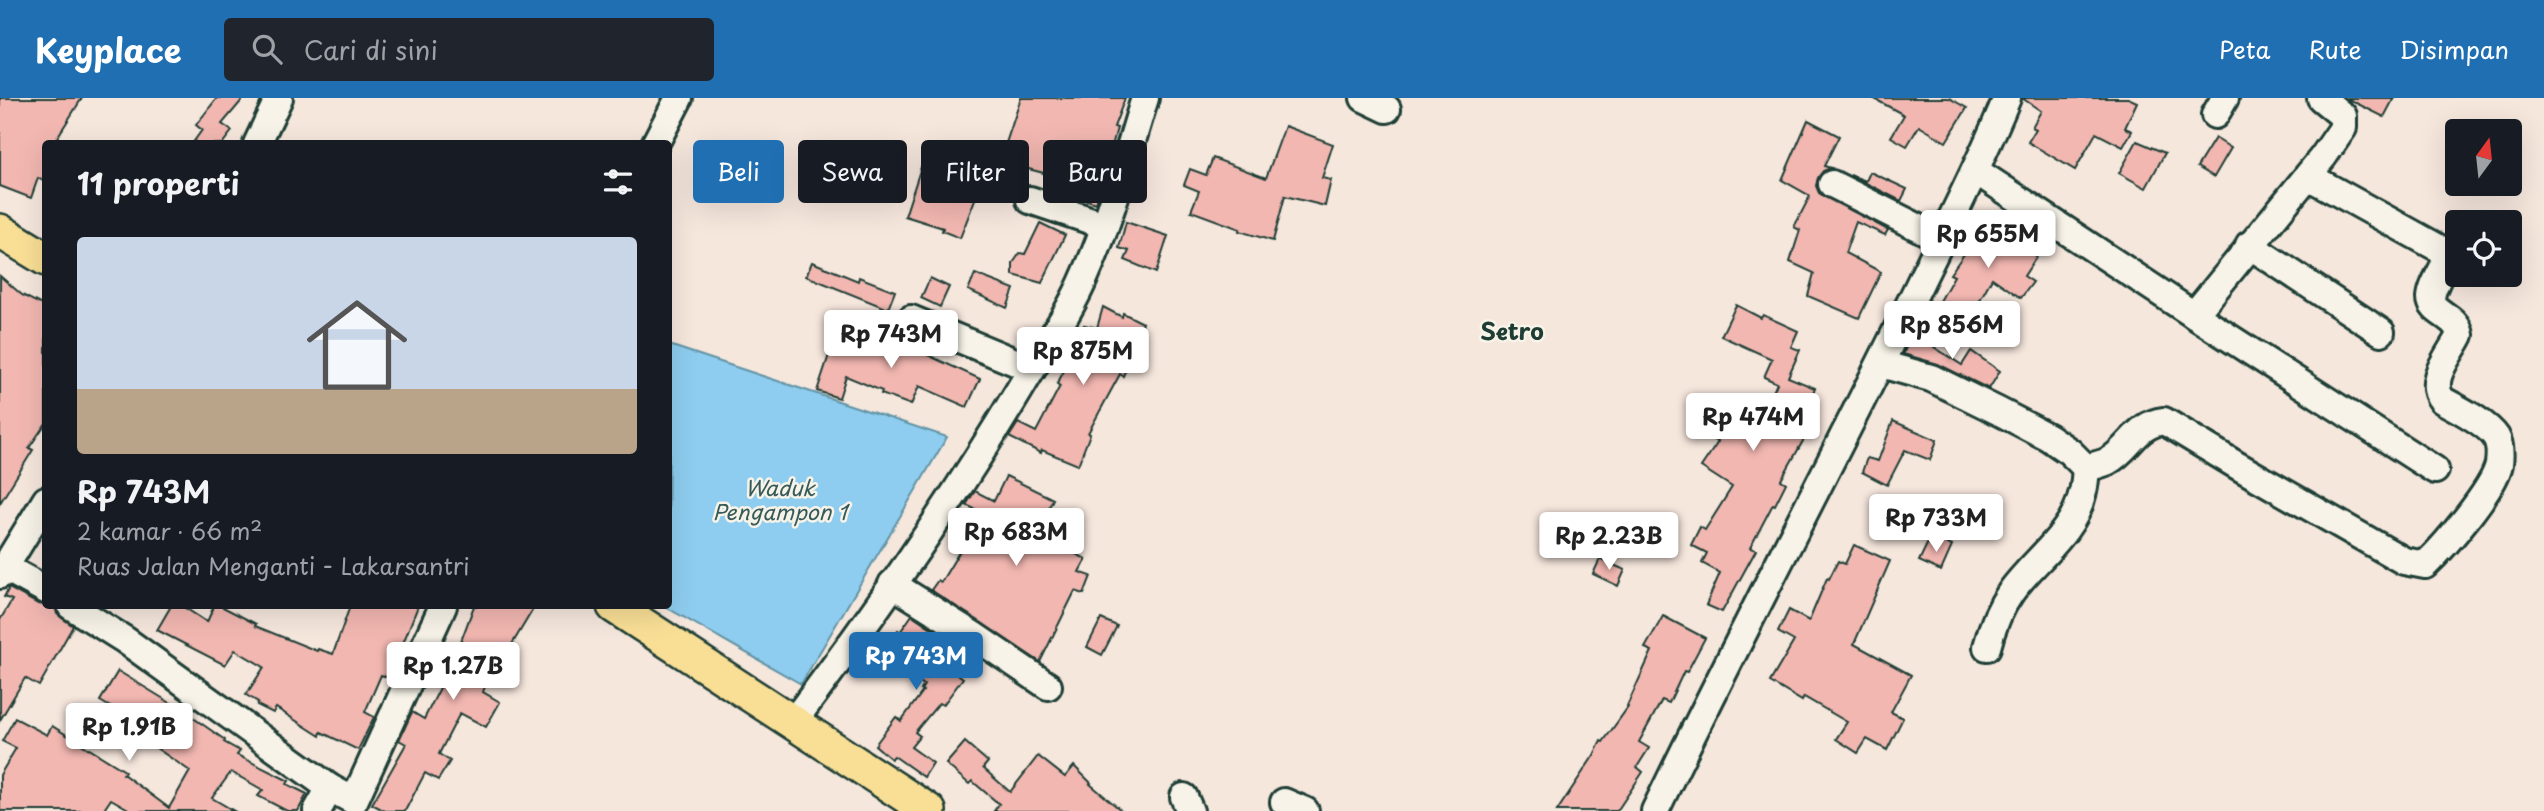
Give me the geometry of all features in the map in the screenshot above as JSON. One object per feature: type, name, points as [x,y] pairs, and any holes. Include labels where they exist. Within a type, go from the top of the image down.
[{"type":"main road","points":[[0,231],[42,257]]},
{"type":"main road","points":[[619,609],[928,811]]},
{"type":"street","points":[[259,140],[279,98]]},
{"type":"street","points":[[657,140],[679,98]]},
{"type":"street","points":[[793,722],[857,636],[965,477],[1072,304],[1087,273],[1145,98]]},
{"type":"street","points":[[1655,811],[1976,171],[2007,98]]},
{"type":"street","points":[[2194,315],[2308,176],[2343,128],[2343,116],[2321,98]]},
{"type":"street","points":[[1976,171],[2435,470]]},
{"type":"street","points":[[2086,468],[2108,460],[2152,422],[2164,421],[2404,561],[2416,565],[2425,565],[2437,554],[2479,501],[2495,476],[2499,463],[2499,448],[2496,438],[2489,430],[2442,400],[2436,393],[2436,379],[2460,335],[2459,327],[2454,321],[2431,302],[2433,289],[2445,262],[2442,250],[2308,176]]},
{"type":"street","points":[[1832,184],[1941,239]]},
{"type":"street","points":[[1030,200],[1104,225]]},
{"type":"street","points":[[2249,245],[2381,332]]},
{"type":"street","points":[[911,319],[1032,369]]},
{"type":"street","points":[[1881,363],[1931,378],[1998,411],[2048,437],[2070,452],[2086,468]]},
{"type":"street","points":[[1987,647],[2000,609],[2013,589],[2054,544],[2074,513],[2082,496],[2086,468]]},
{"type":"street","points":[[42,506],[2,571],[42,588]]},
{"type":"street","points":[[892,584],[1048,686]]},
{"type":"street","points":[[76,609],[125,640],[323,799],[362,806],[442,609]]},
{"type":"water","name":"Waduk Pengampon 1","points":[[672,346],[947,437],[801,684],[669,609],[672,609]]},
{"type":"building","points":[[0,98],[82,98],[56,140],[42,140],[42,180],[38,178],[31,198],[0,186]]},
{"type":"building","points":[[217,98],[244,98],[222,124],[232,131],[225,140],[195,140],[202,130],[196,125]]},
{"type":"building","points":[[1021,98],[1125,98],[1114,127],[1117,128],[1114,140],[1043,140],[1043,173],[1029,169],[1029,140],[1007,140]]},
{"type":"building","points":[[1873,98],[1949,98],[1967,108],[1946,142],[1919,126],[1907,146],[1891,137],[1904,115]]},
{"type":"building","points":[[2022,98],[2128,98],[2137,102],[2125,128],[2132,131],[2123,147],[2096,133],[2075,170],[2028,142],[2036,129],[2032,127],[2041,111]]},
{"type":"building","points":[[2346,98],[2394,98],[2384,117]]},
{"type":"building","points":[[1808,120],[1839,136],[1824,166],[1831,168],[1823,171],[1818,178],[1816,186],[1819,193],[1888,230],[1885,235],[1856,222],[1845,253],[1881,272],[1859,318],[1808,296],[1814,273],[1790,262],[1800,230],[1794,227],[1810,196],[1782,180]]},
{"type":"building","points":[[1285,126],[1333,144],[1322,178],[1331,180],[1325,206],[1285,196],[1273,241],[1239,231],[1240,229],[1191,211],[1199,191],[1184,185],[1190,169],[1206,175],[1213,158],[1266,178]]},
{"type":"building","points":[[2215,138],[2231,148],[2214,177],[2197,167]]},
{"type":"building","points":[[2137,141],[2165,153],[2146,188],[2119,173]]},
{"type":"building","points":[[921,167],[921,203],[974,203],[960,238],[942,231],[943,228],[905,216]]},
{"type":"building","points":[[1870,172],[1907,189],[1901,201],[1850,175],[1866,181]]},
{"type":"building","points":[[1126,222],[1168,236],[1156,273],[1125,260],[1129,251],[1119,248]]},
{"type":"building","points":[[1040,223],[1065,235],[1042,283],[1013,275],[1013,263],[1020,253],[1025,254]]},
{"type":"building","points":[[1980,223],[2037,256],[2024,276],[2033,282],[2021,298],[1992,278],[1970,318],[1940,301],[1954,276],[1950,274]]},
{"type":"building","points":[[812,262],[858,281],[859,277],[895,291],[888,309],[806,276]]},
{"type":"building","points":[[975,274],[1014,289],[1007,308],[968,290]]},
{"type":"building","points":[[0,276],[22,295],[42,305],[42,429],[29,448],[33,450],[0,503]]},
{"type":"building","points":[[930,278],[949,287],[940,307],[921,298]]},
{"type":"building","points":[[1736,305],[1761,318],[1763,315],[1798,331],[1791,347],[1800,350],[1788,377],[1815,388],[1809,402],[1814,404],[1808,422],[1812,425],[1781,480],[1786,483],[1750,548],[1756,550],[1722,612],[1706,605],[1720,573],[1702,563],[1707,553],[1691,545],[1700,527],[1705,530],[1732,487],[1701,467],[1718,442],[1703,435],[1719,405],[1759,425],[1777,383],[1764,377],[1772,359],[1721,336]]},
{"type":"building","points":[[1103,307],[1122,317],[1123,313],[1143,323],[1126,358],[1130,360],[1123,376],[1120,374],[1088,433],[1090,434],[1078,465],[1042,450],[1041,453],[1009,437],[1018,423],[1036,432],[1060,386],[1057,384],[1073,354],[1069,352],[1084,325],[1097,328]]},
{"type":"building","points":[[839,325],[869,333],[917,354],[919,351],[980,379],[967,407],[919,386],[911,405],[881,394],[882,391],[846,376],[839,398],[817,391]]},
{"type":"building","points":[[1914,330],[1934,338],[1931,345],[1962,365],[1971,351],[2000,371],[1989,389],[1938,364],[1903,354]]},
{"type":"building","points":[[1893,421],[1937,440],[1930,460],[1905,450],[1887,485],[1862,472],[1867,458],[1878,461]]},
{"type":"building","points":[[1006,476],[1053,499],[1049,507],[1077,521],[1064,548],[1086,559],[1079,572],[1091,576],[1084,594],[1075,591],[1040,662],[931,590],[938,580],[941,582],[964,544],[961,542],[979,511],[966,505],[975,491],[994,501]]},
{"type":"building","points":[[1590,521],[1625,538],[1618,554],[1582,537]]},
{"type":"building","points":[[1931,536],[1952,546],[1941,571],[1919,561]]},
{"type":"building","points":[[1854,545],[1890,561],[1854,644],[1911,675],[1891,712],[1903,718],[1887,750],[1867,739],[1858,753],[1836,739],[1847,722],[1804,697],[1802,701],[1770,682],[1794,641],[1778,632],[1789,610],[1809,621],[1827,578],[1829,579],[1838,561],[1845,564]]},
{"type":"building","points":[[1600,559],[1625,570],[1618,586],[1593,574]]},
{"type":"building","points":[[9,588],[42,604],[42,609],[56,609],[57,614],[73,626],[39,686],[25,678],[0,720],[0,620],[12,600],[4,597]]},
{"type":"building","points":[[169,609],[187,609],[207,622],[213,609],[227,609],[256,624],[255,626],[317,651],[318,649],[333,654],[349,609],[417,609],[389,678],[381,675],[365,712],[374,717],[358,750],[321,732],[320,736],[276,708],[273,713],[257,705],[258,702],[246,695],[264,667],[235,650],[225,665],[157,630]]},
{"type":"building","points":[[473,609],[533,609],[508,651],[500,647],[483,692],[500,702],[486,727],[460,713],[439,754],[450,761],[438,780],[425,773],[405,811],[385,811],[372,804],[406,744],[399,740],[412,712],[424,719],[442,684],[433,679],[445,656],[454,660]]},
{"type":"building","points":[[912,615],[936,631],[923,649],[963,678],[943,705],[939,703],[915,732],[920,736],[911,747],[933,763],[924,777],[894,756],[891,759],[875,745],[896,717],[901,721],[923,691],[921,690],[924,685],[880,654]]},
{"type":"building","points":[[1663,616],[1705,638],[1687,672],[1684,671],[1669,703],[1662,700],[1639,742],[1649,748],[1637,767],[1643,772],[1617,811],[1557,811],[1601,741],[1603,742],[1628,707],[1652,651],[1645,648]]},
{"type":"building","points":[[1101,619],[1117,626],[1102,655],[1087,647]]},
{"type":"building","points":[[118,671],[225,740],[224,742],[240,751],[237,755],[289,781],[287,784],[307,794],[298,811],[287,811],[258,796],[263,790],[231,772],[212,798],[234,811],[132,811],[111,799],[103,811],[0,811],[0,775],[16,748],[2,741],[15,718],[47,735],[52,726],[125,771],[123,774],[169,808],[190,771],[134,733],[139,724],[100,701]]},
{"type":"building","points":[[965,742],[988,762],[983,768],[1010,792],[1038,756],[1065,777],[1074,766],[1090,784],[1122,811],[994,811],[999,804],[972,781],[969,784],[946,764]]},
{"type":"district","name":"Setro","points":[[1512,330]]}]
